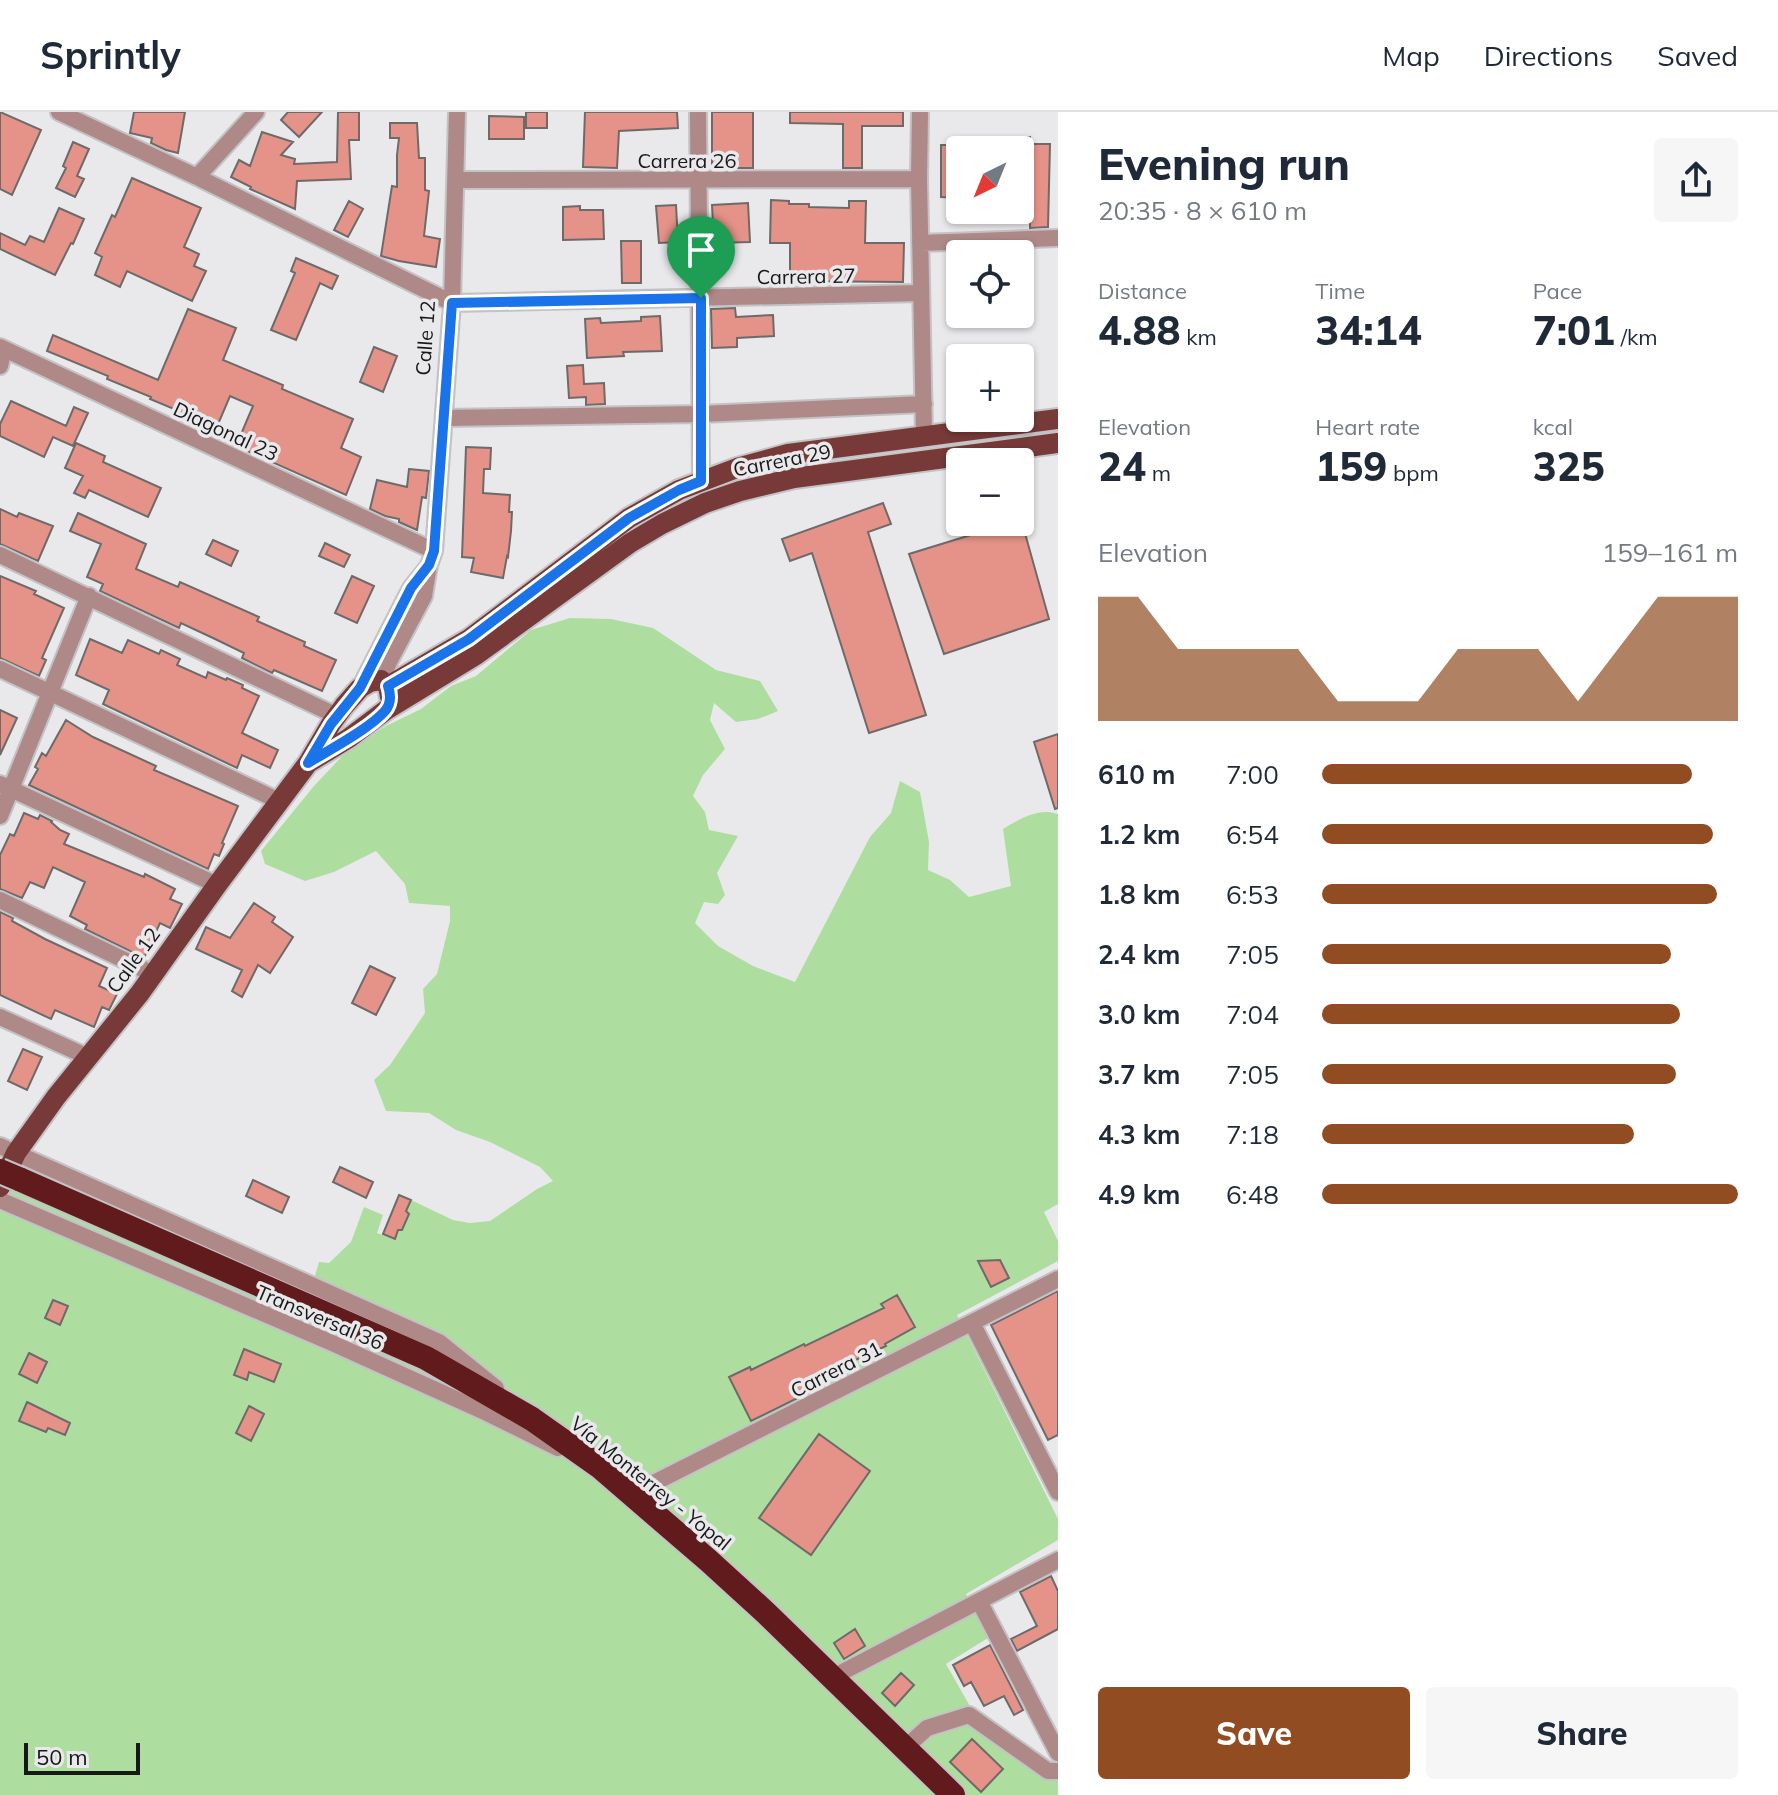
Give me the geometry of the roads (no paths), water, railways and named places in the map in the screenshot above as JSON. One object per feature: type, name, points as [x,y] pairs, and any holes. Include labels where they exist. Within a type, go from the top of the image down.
[{"type":"highway","name":"Vía Monterrey - Yopal","points":[[7,1167],[426,1358],[561,1439],[625,1488],[745,1593],[953,1795]]},
{"type":"main road","name":"Carrera 29","points":[[308,763],[337,716],[360,688],[370,682],[385,683],[469,639],[629,518],[679,490],[737,468],[788,454],[1058,419]]},
{"type":"main road","name":"Carrera 29","points":[[308,763],[386,710],[476,655],[630,543],[705,503],[794,478],[1058,443]]},
{"type":"main road","points":[[385,683],[390,701],[386,710]]},
{"type":"main road","name":"Calle 12","points":[[7,1167],[56,1097],[140,993],[308,763]]},
{"type":"street","points":[[59,112],[452,303]]},
{"type":"street","points":[[197,177],[256,112]]},
{"type":"street","name":"Calle 12","points":[[385,683],[390,660],[424,596],[432,558],[452,303],[457,112]]},
{"type":"street","points":[[698,112],[701,481]]},
{"type":"street","points":[[920,112],[924,435]]},
{"type":"street","name":"Carrera 26","points":[[456,180],[919,179]]},
{"type":"street","points":[[920,243],[1058,238]]},
{"type":"street","name":"Carrera 27","points":[[452,303],[921,293]]},
{"type":"street","points":[[0,366],[2,348]]},
{"type":"street","name":"Diagonal 23","points":[[2,348],[432,558]]},
{"type":"street","points":[[444,418],[701,414],[924,404]]},
{"type":"street","points":[[0,555],[337,716]]},
{"type":"street","points":[[360,688],[411,588],[432,558]]},
{"type":"street","points":[[0,816],[5,787],[50,693],[89,596]]},
{"type":"street","points":[[0,669],[279,801]]},
{"type":"street","points":[[5,787],[217,885]]},
{"type":"street","points":[[0,900],[153,974]]},
{"type":"street","points":[[0,1017],[88,1057]]},
{"type":"street","name":"Transversal 36","points":[[0,1200],[421,1383],[527,1432],[625,1488]]},
{"type":"street","name":"Carrera 31","points":[[625,1488],[1058,1279]]},
{"type":"street","points":[[972,1323],[1058,1492]]},
{"type":"street","points":[[833,1677],[1058,1560]]},
{"type":"street","points":[[979,1601],[1058,1753]]},
{"type":"street","points":[[905,1748],[927,1728],[969,1715],[1053,1771]]}]
